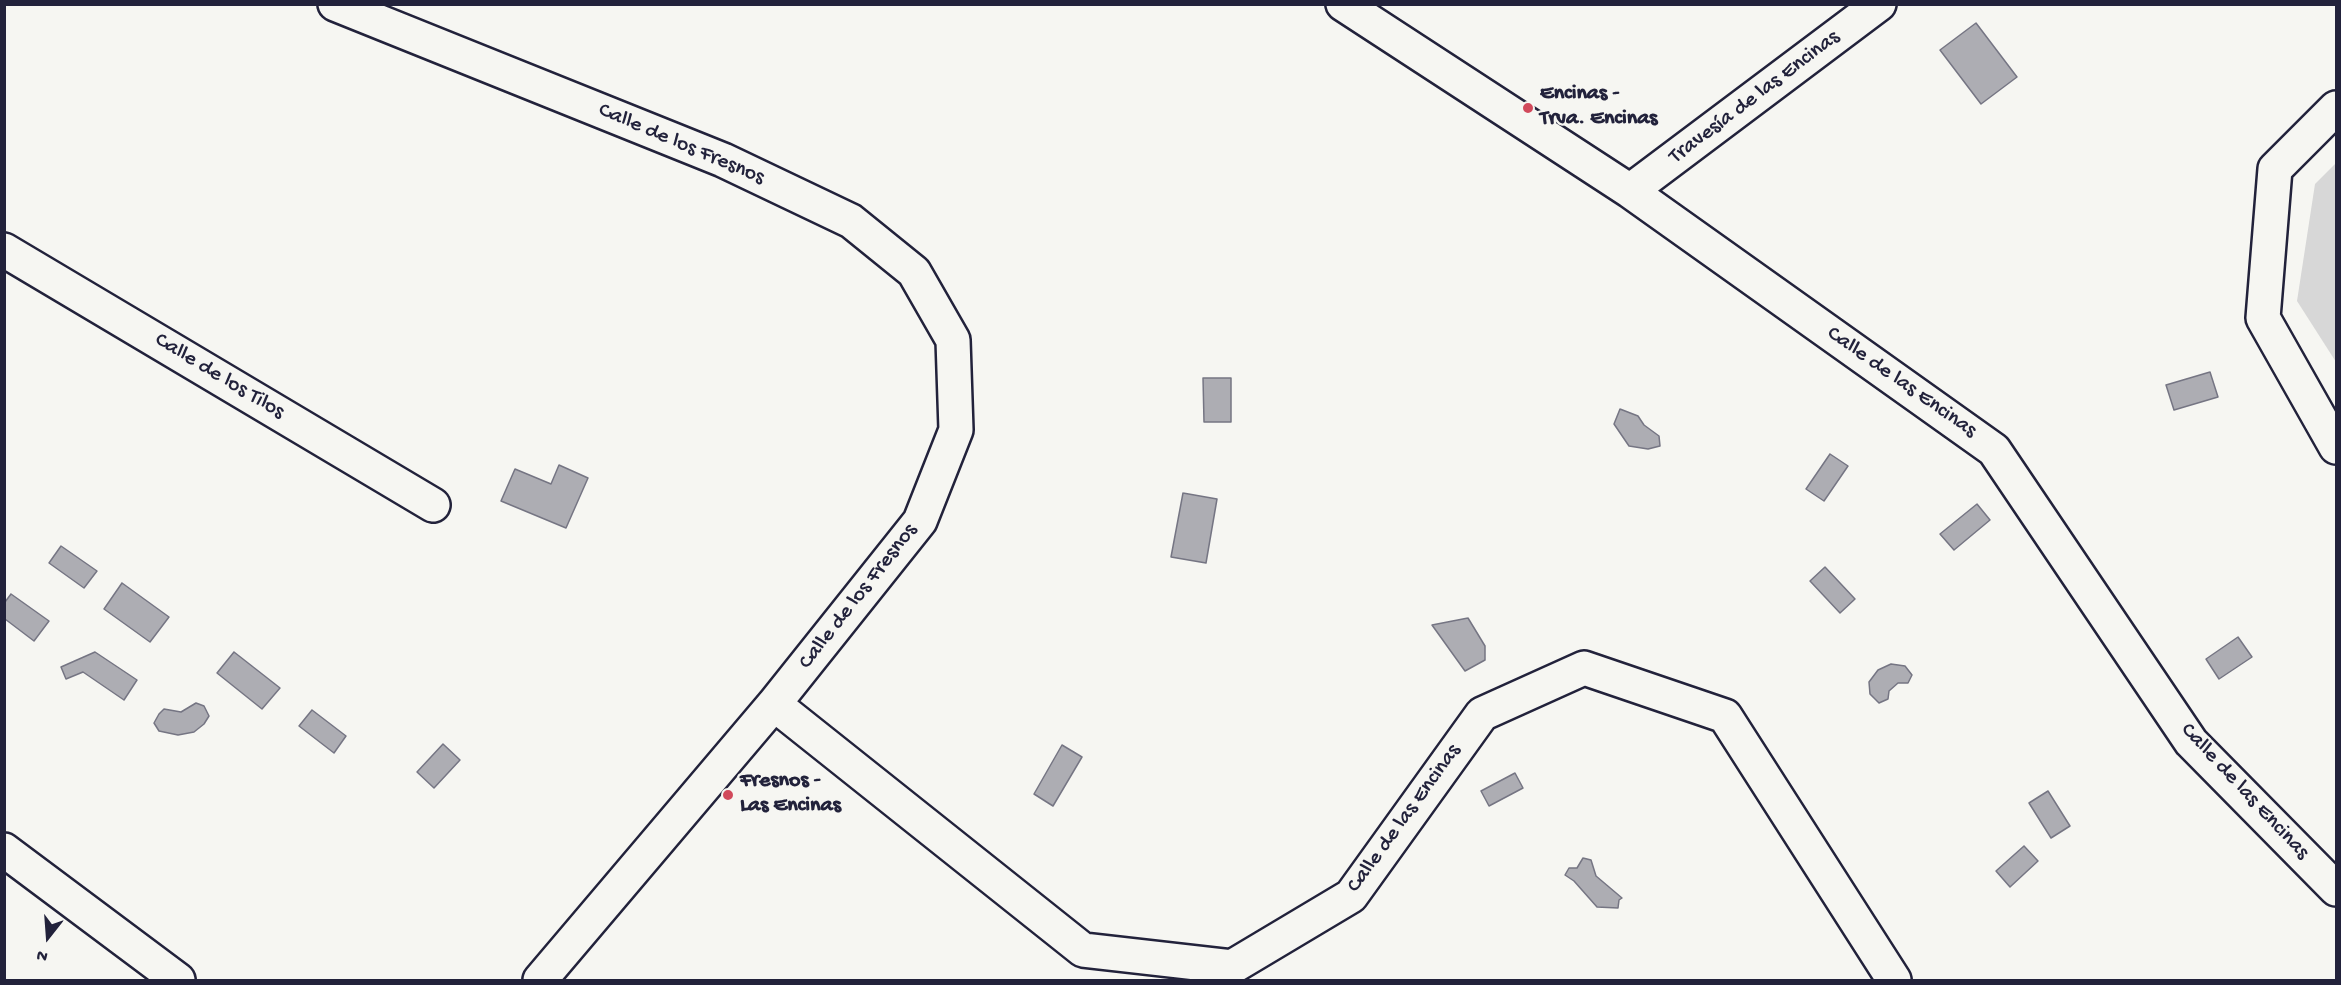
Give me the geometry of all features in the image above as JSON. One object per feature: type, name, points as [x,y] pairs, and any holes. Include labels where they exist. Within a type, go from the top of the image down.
[{"type":"street","name":"Calle de los Fresnos","points":[[336,4],[723,160],[851,221],[914,272],[953,340],[956,430],[920,521],[774,704],[540,981]]},
{"type":"street","name":"Calle de las Encinas","points":[[1343,4],[1630,191],[1994,450],[2191,742],[2337,889]]},
{"type":"street","name":"Travesía de las Encinas","points":[[1630,191],[1879,4]]},
{"type":"street","points":[[2337,108],[2275,169],[2263,318],[2337,447]]},
{"type":"street","name":"Calle de los Tilos","points":[[4,250],[433,505]]},
{"type":"street","name":"Calle de las Encinas","points":[[774,704],[1083,950],[1232,966],[1351,896],[1482,714],[1584,668],[1725,716],[1894,981]]},
{"type":"street","points":[[4,850],[178,981]]},
{"type":"shaded area","points":[[1976,23],[2017,77],[1981,104],[1940,50]]},
{"type":"shaded area","points":[[2336,163],[2336,362],[2297,301],[2315,184]]},
{"type":"shaded area","points":[[2210,372],[2218,397],[2174,410],[2166,385]]},
{"type":"shaded area","points":[[1203,378],[1231,378],[1231,422],[1204,422]]},
{"type":"shaded area","points":[[1620,409],[1638,416],[1644,425],[1659,436],[1660,446],[1648,449],[1629,446],[1614,424]]},
{"type":"shaded area","points":[[1830,454],[1848,466],[1824,501],[1806,489]]},
{"type":"shaded area","points":[[559,465],[588,478],[566,528],[501,501],[515,469],[551,484]]},
{"type":"shaded area","points":[[1183,493],[1217,499],[1206,563],[1171,557]]},
{"type":"shaded area","points":[[1977,504],[1990,520],[1954,550],[1940,534]]},
{"type":"shaded area","points":[[61,546],[97,571],[84,588],[49,563]]},
{"type":"shaded area","points":[[1825,567],[1855,599],[1840,613],[1810,581]]},
{"type":"shaded area","points":[[122,583],[169,617],[150,642],[104,609]]},
{"type":"shaded area","points":[[11,594],[49,621],[34,641],[5,619],[5,602]]},
{"type":"shaded area","points":[[1468,618],[1485,646],[1485,660],[1465,671],[1432,625]]},
{"type":"shaded area","points":[[2238,637],[2252,657],[2219,679],[2206,659]]},
{"type":"shaded area","points":[[95,652],[137,680],[124,700],[83,672],[66,679],[61,667]]},
{"type":"shaded area","points":[[234,652],[280,688],[262,709],[217,673]]},
{"type":"shaded area","points":[[1891,664],[1905,666],[1912,675],[1908,683],[1898,683],[1889,691],[1888,699],[1879,703],[1870,694],[1869,682],[1878,670]]},
{"type":"shaded area","points":[[196,703],[204,706],[209,716],[204,724],[194,732],[178,735],[159,731],[154,723],[164,709],[181,712]]},
{"type":"shaded area","points":[[312,710],[346,736],[334,753],[299,726]]},
{"type":"shaded area","points":[[443,744],[460,760],[434,788],[417,772]]},
{"type":"shaded area","points":[[1062,745],[1082,757],[1053,806],[1034,794]]},
{"type":"shaded area","points":[[1515,773],[1523,788],[1489,806],[1481,791]]},
{"type":"shaded area","points":[[2048,791],[2070,826],[2051,838],[2029,803]]},
{"type":"shaded area","points":[[2024,846],[2038,861],[2010,887],[1996,871]]},
{"type":"shaded area","points":[[1583,858],[1591,860],[1596,876],[1622,898],[1619,900],[1618,908],[1597,907],[1574,881],[1565,875],[1569,868],[1577,868]]},
{"type":"place","name":"Encinas - Trva. Encinas","points":[[1528,108]]},
{"type":"place","name":"Fresnos - Las Encinas","points":[[728,795]]}]
